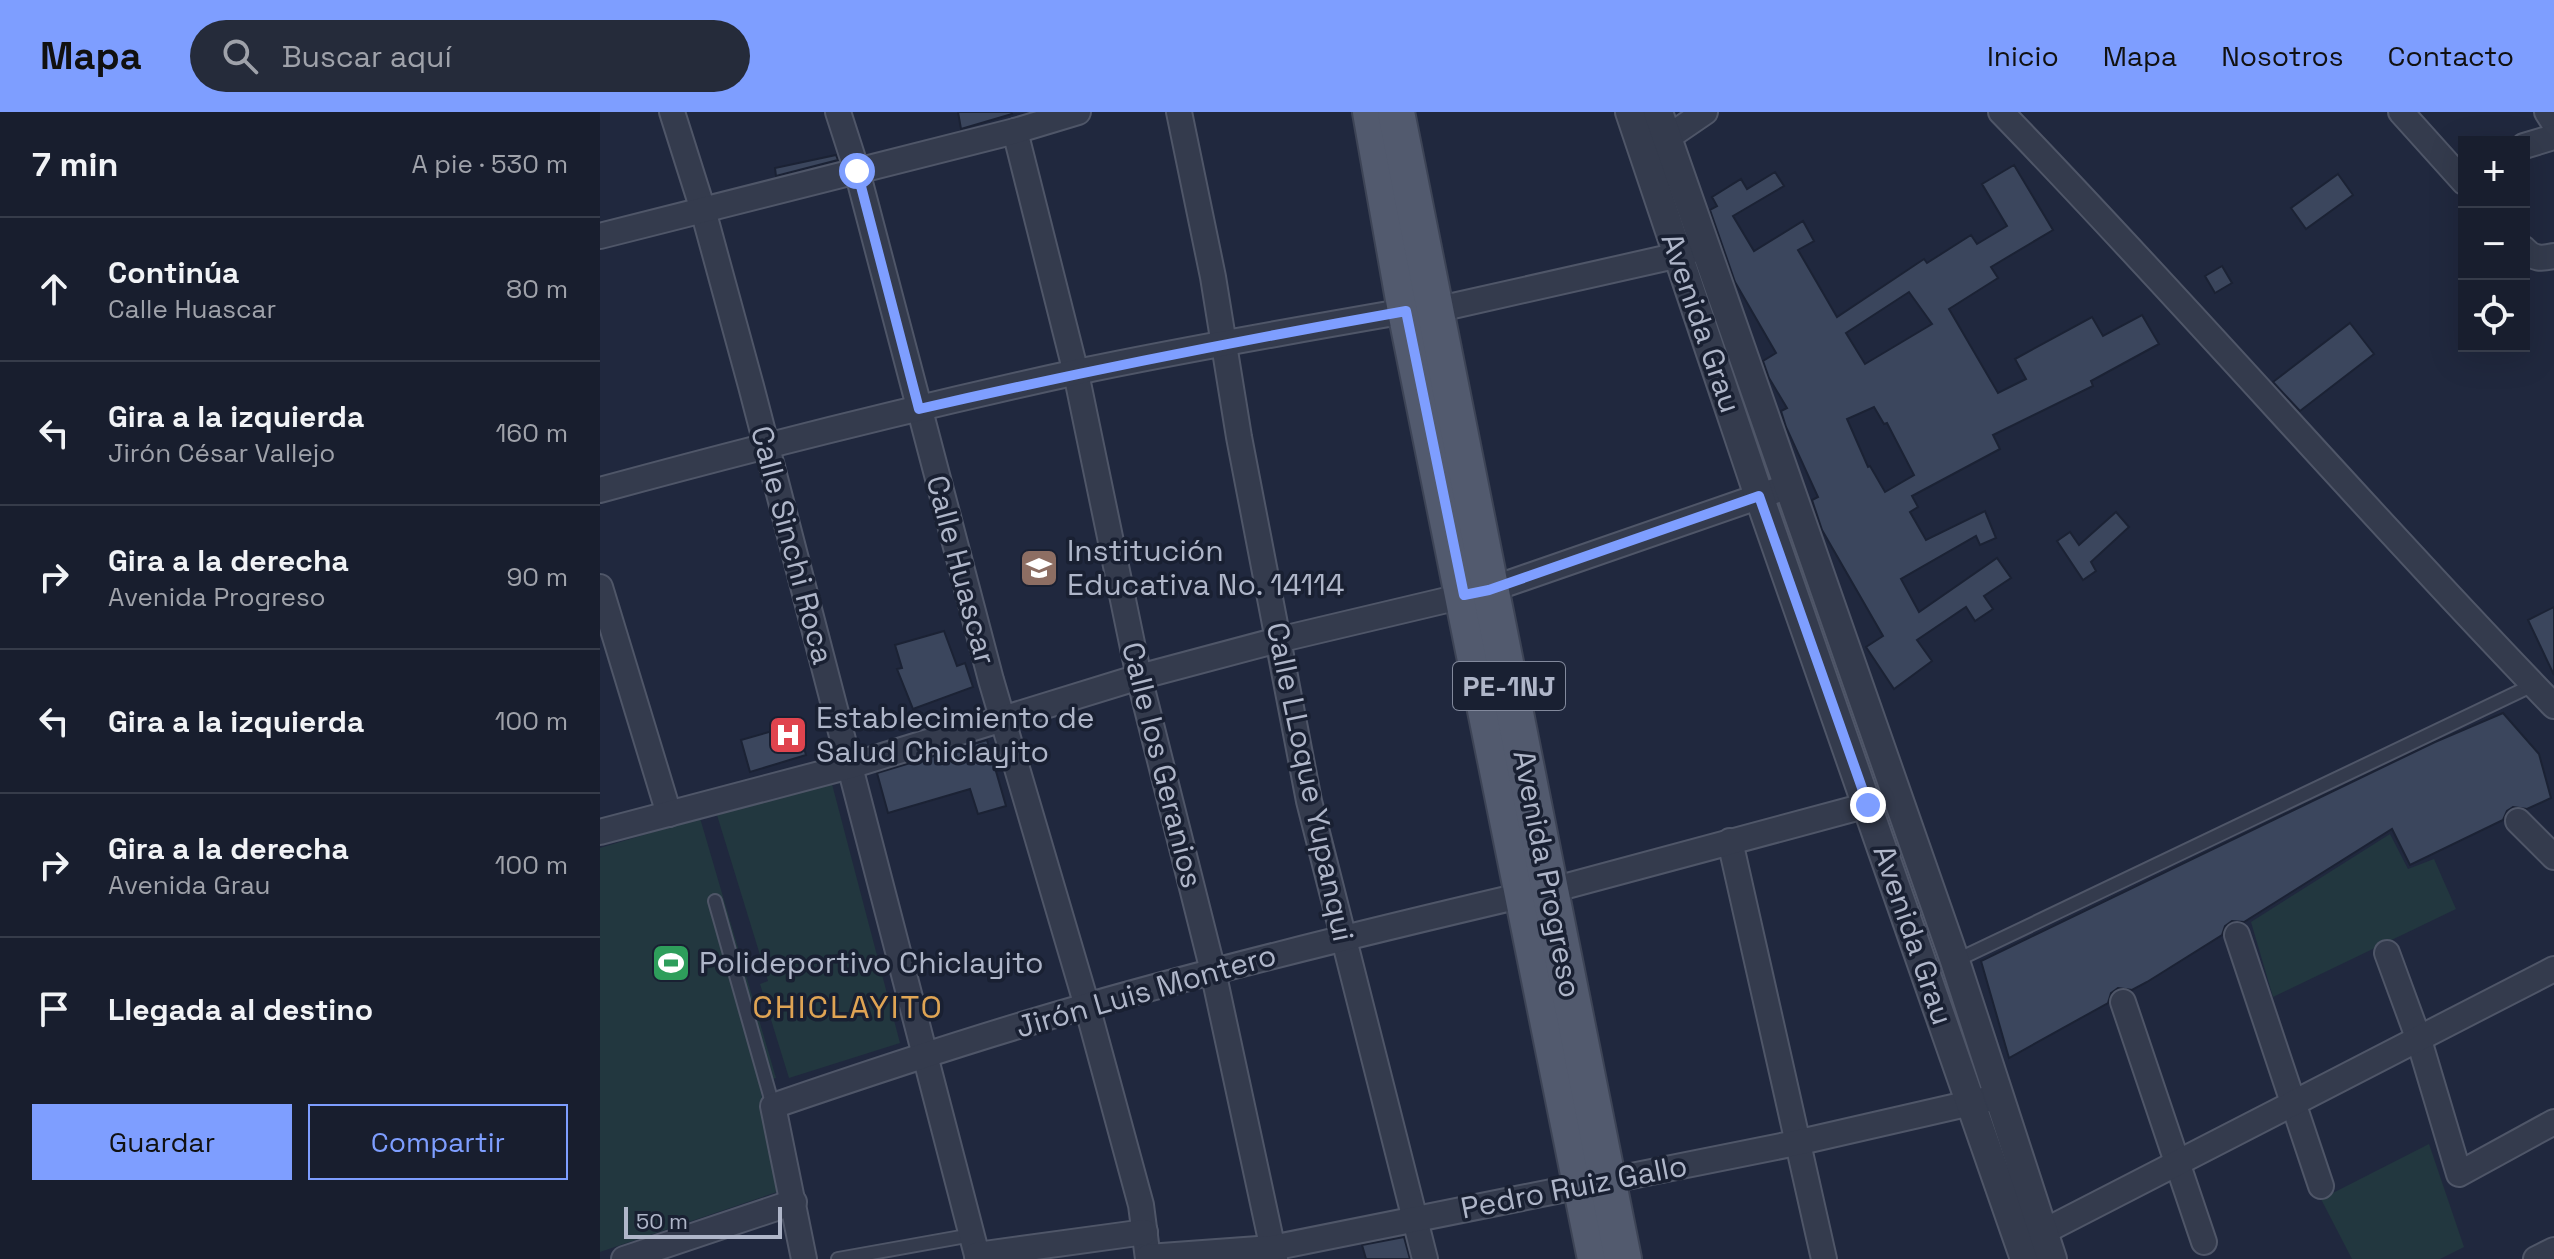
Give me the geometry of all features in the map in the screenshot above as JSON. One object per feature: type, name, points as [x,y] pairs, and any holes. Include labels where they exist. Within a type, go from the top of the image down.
[{"type":"main road","name":"Avenida Progreso","points":[[1371,112],[1420,311],[1595,1182],[1623,1259]]},
{"type":"main road","name":"Avenida Progreso","points":[[1396,112],[1420,311]]},
{"type":"main road","name":"Avenida Progreso","points":[[1595,1182],[1596,1259]]},
{"type":"street","name":"Calle Sinchi Roca","points":[[672,112],[703,210],[766,445],[975,1250]]},
{"type":"street","name":"Calle Huascar","points":[[838,112],[857,171],[1002,718],[1087,1006],[1141,1205],[1148,1258]]},
{"type":"street","points":[[600,236],[857,171],[1029,122],[1078,112]]},
{"type":"street","name":"Calle LLoque Yupanqui","points":[[1179,112],[1309,801],[1425,1259]]},
{"type":"street","name":"Avenida Grau","points":[[1630,112],[1692,250],[1789,486],[1955,961],[1984,1100],[2025,1259]]},
{"type":"street","points":[[1662,125],[1705,112]]},
{"type":"street","points":[[2001,112],[2115,230],[2194,320],[2544,683],[2554,706]]},
{"type":"street","points":[[2401,112],[2458,169]]},
{"type":"street","points":[[2547,112],[2554,123]]},
{"type":"street","name":"Calle los Geranios","points":[[1029,122],[1076,373],[1139,677],[1213,971],[1273,1253]]},
{"type":"street","name":"Avenida Grau","points":[[1662,125],[1692,250],[1759,496],[1868,805],[1984,1100],[2052,1259]]},
{"type":"street","points":[[2530,144],[2554,137]]},
{"type":"street","points":[[600,490],[766,445],[1076,373],[1224,343],[1420,311],[1692,250]]},
{"type":"street","points":[[2530,256],[2542,259],[2554,256]]},
{"type":"street","points":[[600,832],[850,766],[1139,677],[1476,592],[1789,486]]},
{"type":"street","points":[[600,587],[669,814]]},
{"type":"street","name":"Jirón Luis Montero","points":[[773,1106],[926,1054],[1213,971],[1538,892],[1868,805]]},
{"type":"street","points":[[2518,821],[2554,857]]},
{"type":"street","points":[[1730,841],[1824,1259]]},
{"type":"street","points":[[2237,935],[2321,1186]]},
{"type":"street","points":[[2387,953],[2419,1040],[2459,1174],[2554,1122]]},
{"type":"street","points":[[2043,1232],[2554,969]]},
{"type":"street","points":[[2123,1002],[2204,1242]]},
{"type":"street","name":"Pedro Ruiz Gallo","points":[[1148,1258],[1273,1253],[1416,1219],[1796,1143],[1984,1100]]},
{"type":"street","points":[[773,1106],[802,1248]]},
{"type":"street","points":[[629,1258],[794,1202]]},
{"type":"street","points":[[975,1250],[1145,1232]]},
{"type":"street","points":[[2536,1259],[2554,1250]]},
{"type":"lane","points":[[1955,961],[2544,683]]},
{"type":"lane","points":[[715,901],[773,1106]]},
{"type":"lane","points":[[838,1259],[975,1250]]},
{"type":"shaded area","points":[[832,784],[900,1043],[789,1078],[760,984],[768,981],[717,815]]},
{"type":"shaded area","name":"Polideportivo Chiclayito","points":[[700,818],[776,1078],[759,1082],[780,1191],[600,1252],[600,848]]},
{"type":"shaded area","points":[[2390,834],[2408,869],[2434,859],[2456,909],[2273,997],[2251,922]]},
{"type":"shaded area","points":[[2429,1144],[2464,1247],[2440,1259],[2352,1259],[2321,1199]]},
{"type":"building","points":[[958,112],[1011,112],[1012,114],[961,129]]},
{"type":"building","points":[[836,155],[838,160],[776,176],[775,168]]},
{"type":"building","points":[[2014,165],[2053,230],[1991,267],[1998,278],[1949,309],[1998,393],[2026,379],[2015,359],[2092,317],[2103,336],[2142,315],[2159,344],[2091,381],[2093,386],[1993,435],[2000,449],[1912,496],[1918,507],[1910,512],[1926,540],[1985,511],[1996,538],[1980,545],[1976,536],[1901,579],[1919,612],[1997,558],[2011,578],[1984,596],[1993,609],[1975,621],[1966,607],[1917,640],[1932,661],[1894,689],[1866,647],[1883,636],[1822,530],[1812,500],[1818,497],[1781,411],[1787,408],[1763,361],[1776,353],[1735,282],[1710,210],[1717,206],[1712,197],[1741,179],[1747,189],[1775,172],[1784,186],[1733,216],[1754,251],[1803,221],[1814,241],[1798,250],[1837,317],[1924,259],[1927,263],[1971,235],[1977,244],[2007,226],[1982,184]],"holes":[[[1909,292],[1932,324],[1865,364],[1846,333]],[[1874,407],[1884,424],[1887,423],[1914,475],[1885,492],[1868,467],[1847,419]]]},
{"type":"building","points":[[2338,174],[2353,195],[2306,229],[2291,208]]},
{"type":"building","points":[[2222,266],[2232,283],[2215,293],[2205,276]]},
{"type":"building","points":[[2350,323],[2374,354],[2300,411],[2273,382]]},
{"type":"building","points":[[2116,512],[2129,527],[2091,562],[2096,571],[2083,580],[2057,541],[2070,532],[2079,545]]},
{"type":"building","points":[[2554,607],[2554,675],[2528,620]]},
{"type":"building","points":[[944,631],[957,666],[965,663],[973,687],[913,709],[897,669],[902,668],[895,645]]},
{"type":"building","points":[[2503,713],[2539,754],[2551,798],[2527,809],[2513,807],[2503,820],[2410,865],[2392,829],[2244,922],[2232,921],[2225,926],[2222,935],[2147,982],[2132,990],[2118,988],[2111,993],[2108,1003],[2009,1058],[1981,961],[2435,742]]},
{"type":"building","points":[[797,724],[806,755],[750,772],[741,740]]},
{"type":"building","points":[[987,740],[1006,806],[978,814],[970,789],[888,813],[877,773]]},
{"type":"building","points":[[1404,1237],[1410,1259],[1366,1259],[1362,1245]]},
{"type":"place","name":"Institución Educativa No. 14114","points":[[1039,568]]},
{"type":"place","name":"Establecimiento de Salud Chiclayito","points":[[788,735]]},
{"type":"place","name":"Polideportivo Chiclayito","points":[[671,963]]},
{"type":"district","name":"CHICLAYITO","points":[[848,1007]]},
{"type":"route","points":[[857,171],[919,409],[1224,343],[1406,311],[1464,595],[1489,590],[1759,496],[1868,805]]}]
